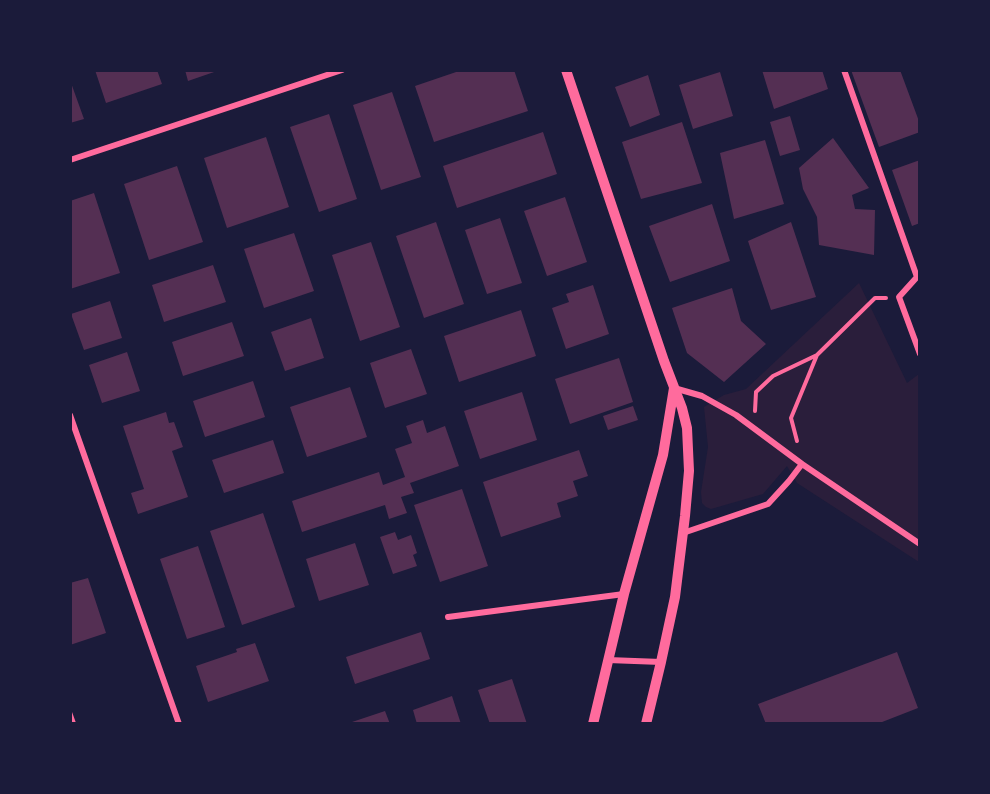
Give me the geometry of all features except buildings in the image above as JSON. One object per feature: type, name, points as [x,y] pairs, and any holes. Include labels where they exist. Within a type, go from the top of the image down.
[{"type":"street","points":[[70,160],[342,70]]},
{"type":"street","points":[[566,70],[684,417],[688,444],[689,471],[675,597],[646,723]]},
{"type":"street","points":[[844,70],[917,277],[899,297],[920,354]]},
{"type":"street","points":[[674,387],[720,405],[920,544]]},
{"type":"street","points":[[593,723],[624,594],[661,464],[674,387]]},
{"type":"street","points":[[70,415],[178,723]]},
{"type":"street","points":[[683,533],[768,504],[802,464]]},
{"type":"street","points":[[448,617],[624,594]]},
{"type":"street","points":[[608,660],[661,662]]},
{"type":"lane","points":[[70,712],[74,723]]},
{"type":"path","points":[[755,430],[756,392],[773,376],[818,354],[875,298],[899,297]]},
{"type":"path","points":[[802,464],[791,418],[818,354]]},
{"type":"shaded area","points":[[859,283],[907,383],[919,374],[919,562],[797,483],[787,466],[763,494],[711,509],[702,503],[701,492],[708,447],[704,407],[724,395],[746,389]]}]
